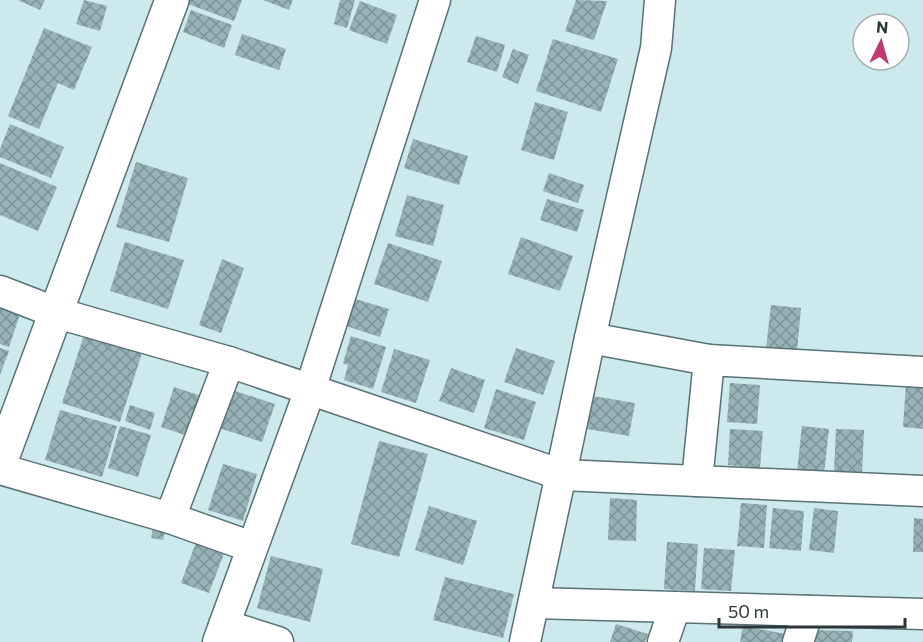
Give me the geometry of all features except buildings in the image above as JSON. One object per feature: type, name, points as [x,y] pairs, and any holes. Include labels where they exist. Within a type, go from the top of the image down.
[{"type":"main road","points":[[0,463],[172,0]]},
{"type":"street","points":[[278,642],[221,633],[310,390],[435,0]]},
{"type":"street","points":[[525,642],[590,338],[656,48],[660,0]]},
{"type":"street","points":[[0,291],[57,313],[229,362],[562,475],[923,491]]},
{"type":"street","points":[[590,338],[709,360],[923,372]]},
{"type":"street","points":[[697,481],[709,360]]},
{"type":"street","points":[[170,518],[229,362]]},
{"type":"street","points":[[0,469],[170,518],[252,548]]},
{"type":"street","points":[[534,603],[923,614]]},
{"type":"street","points":[[663,642],[675,607]]},
{"type":"street","points":[[798,642],[808,611]]}]
